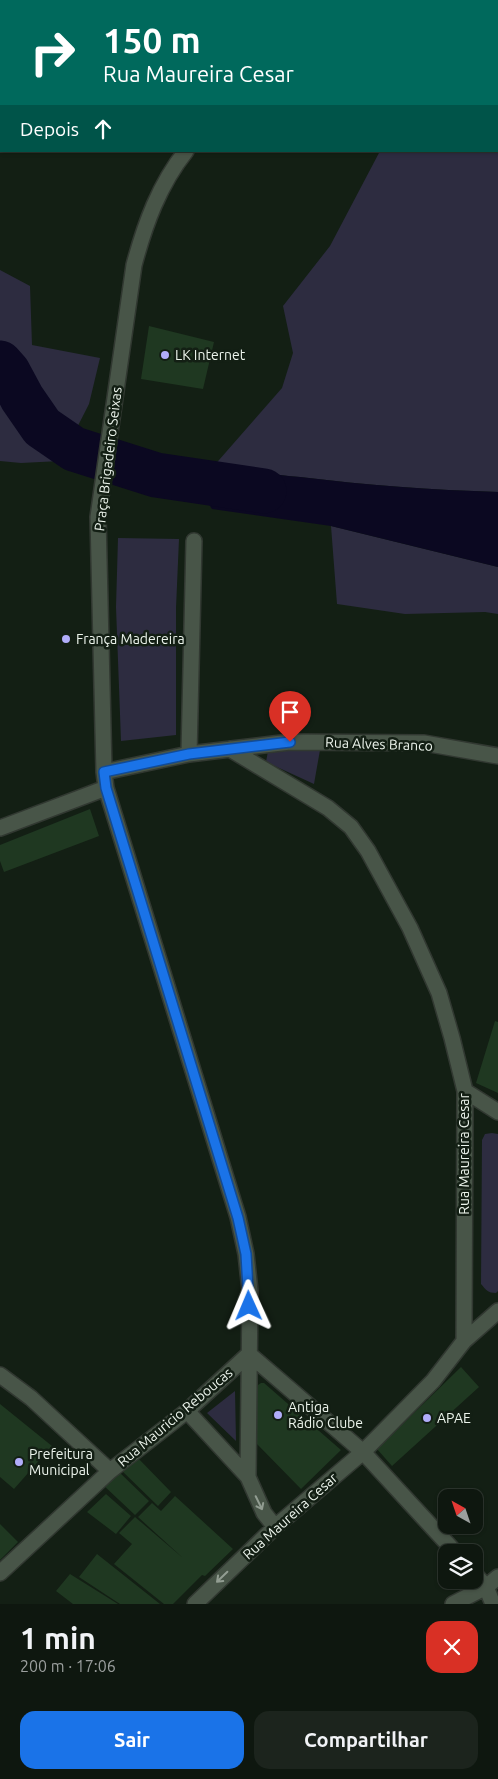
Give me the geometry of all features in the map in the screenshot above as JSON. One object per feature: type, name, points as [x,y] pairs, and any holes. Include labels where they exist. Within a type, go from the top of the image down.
[{"type":"street","name":"Praça Brigadeiro Seixas","points":[[106,788],[104,772],[98,517],[134,265],[145,225],[159,192],[185,152]]},
{"type":"street","points":[[189,754],[194,541]]},
{"type":"street","name":"Rua Alves Branco","points":[[230,749],[290,742],[424,744],[498,756]]},
{"type":"street","points":[[104,772],[189,754],[230,749]]},
{"type":"street","name":"Rua Maureira Cesar","points":[[195,1604],[275,1527],[363,1452],[433,1380],[464,1340],[465,1091],[439,993],[410,928],[368,851],[350,827],[328,808],[230,749]]},
{"type":"street","points":[[1,822],[106,788],[238,1218],[246,1254],[250,1291],[248,1477]]},
{"type":"street","points":[[465,1091],[498,1112]]},
{"type":"street","points":[[464,1340],[498,1311]]},
{"type":"street","points":[[249,1354],[363,1452],[448,1544]]},
{"type":"street","name":"Rua Mauricio Reboucas","points":[[0,1573],[110,1471],[187,1411],[249,1354]]},
{"type":"street","points":[[0,1375],[31,1398],[110,1471]]},
{"type":"street","points":[[187,1411],[248,1477],[260,1505],[275,1527]]},
{"type":"street","points":[[453,1604],[486,1587],[498,1577]]},
{"type":"street","points":[[483,1584],[493,1604]]},
{"type":"shaded area","points":[[379,152],[498,152],[498,492],[374,485],[212,468],[282,388],[293,353],[283,306],[330,246]]},
{"type":"shaded area","points":[[0,270],[30,286],[32,345],[100,358],[89,404],[60,461],[21,463],[0,461]]},
{"type":"shaded area","points":[[331,526],[498,567],[498,614],[485,612],[405,614],[337,604]]},
{"type":"shaded area","points":[[118,538],[179,539],[176,608],[176,735],[121,741],[116,607]]},
{"type":"shaded area","points":[[320,750],[314,784],[266,762],[268,751]]},
{"type":"shaded area","points":[[485,1134],[498,1134],[498,1291],[496,1293],[487,1291],[481,1284],[482,1140]]},
{"type":"shaded area","points":[[235,1391],[236,1441],[207,1413]]},
{"type":"water","points":[[212,468],[374,485],[498,492],[498,567],[331,526],[212,509],[203,493],[203,484]]},
{"type":"building","points":[[149,326],[214,342],[203,389],[141,379]]},
{"type":"building","points":[[90,809],[99,836],[4,872],[0,861],[0,845]]},
{"type":"building","points":[[495,1021],[498,1022],[498,1093],[476,1083]]},
{"type":"building","name":"APAE","points":[[461,1367],[479,1387],[392,1466],[377,1449]]},
{"type":"building","name":"Antiga Rádio Clube","points":[[264,1383],[341,1450],[301,1489],[256,1443],[255,1387]]},
{"type":"building","name":"Prefeitura Municipal","points":[[0,1404],[52,1446],[14,1489],[0,1477]]},
{"type":"building","points":[[136,1456],[171,1492],[158,1506],[120,1469]]},
{"type":"building","points":[[118,1471],[149,1501],[135,1515],[102,1484]]},
{"type":"building","points":[[106,1494],[131,1516],[116,1534],[87,1512]]},
{"type":"building","points":[[175,1496],[233,1549],[205,1576],[202,1575],[173,1604],[164,1604],[114,1564],[132,1544],[119,1533],[135,1517],[183,1558],[138,1517],[152,1503],[161,1511]]},
{"type":"building","points":[[0,1524],[18,1542],[0,1560]]},
{"type":"building","points":[[97,1554],[160,1604],[120,1604],[79,1577]]},
{"type":"building","points":[[70,1574],[118,1604],[73,1604],[56,1591]]},
{"type":"waterway","points":[[0,363],[8,372],[22,398],[42,427],[74,449],[156,475],[264,491]]},
{"type":"place","name":"LK Internet","points":[[165,355]]},
{"type":"place","name":"França Madereira","points":[[66,639]]},
{"type":"place","name":"Antiga Rádio Clube","points":[[278,1415]]},
{"type":"place","name":"APAE","points":[[427,1418]]},
{"type":"place","name":"Prefeitura Municipal","points":[[19,1462]]},
{"type":"route","points":[[249,1306],[250,1291],[246,1254],[238,1218],[106,788],[104,772],[189,754],[290,742]]}]
